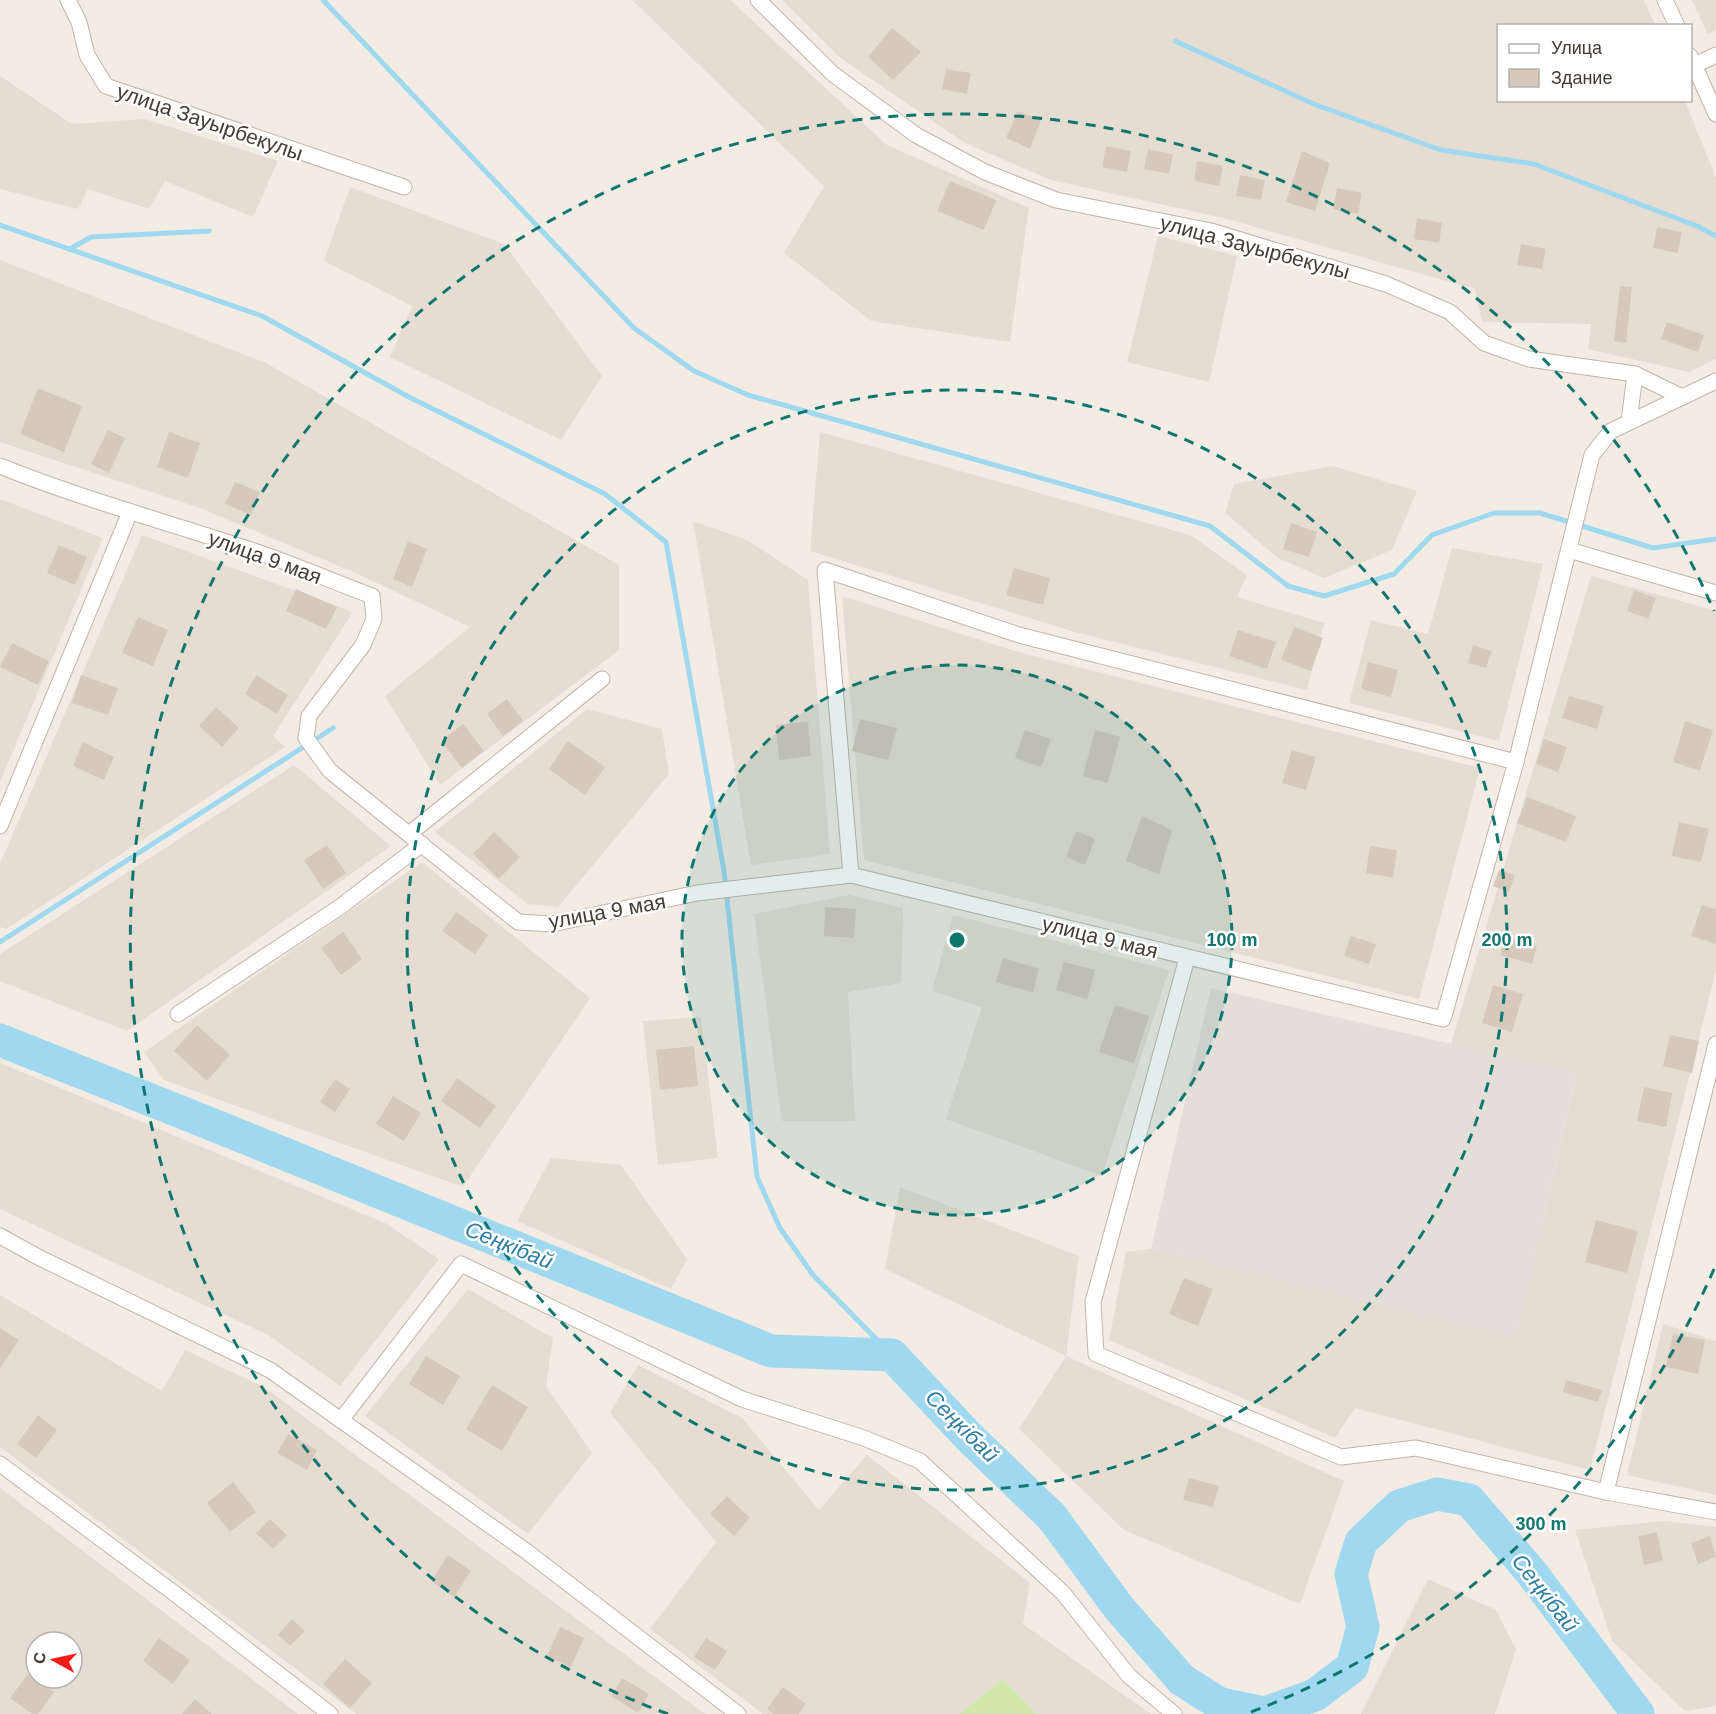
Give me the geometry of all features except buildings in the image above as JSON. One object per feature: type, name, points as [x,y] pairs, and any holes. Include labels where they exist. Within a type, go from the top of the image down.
[{"type":"street","name":"улица Зауырбекулы","points":[[68,0],[79,22],[87,55],[106,86],[404,188]]},
{"type":"street","name":"улица Зауырбекулы","points":[[758,0],[833,74],[916,135],[985,172],[1056,200],[1211,231],[1386,284],[1450,312],[1484,343],[1529,359],[1635,374],[1682,397]]},
{"type":"street","points":[[1665,0],[1676,24]]},
{"type":"street","points":[[1716,55],[1693,61],[1716,114]]},
{"type":"street","points":[[1629,422],[1635,374]]},
{"type":"street","points":[[851,875],[825,570],[1019,635],[1516,762],[1592,455],[1611,430],[1716,381]]},
{"type":"street","name":"улица 9 мая","points":[[0,466],[31,479],[258,553],[372,596],[374,619],[363,645],[309,716],[306,738],[330,771],[518,922],[552,924],[697,893],[851,875],[1443,1019],[1516,762]]},
{"type":"street","points":[[0,826],[130,512]]},
{"type":"street","points":[[1569,550],[1716,593]]},
{"type":"street","points":[[409,834],[602,679]]},
{"type":"street","points":[[178,1014],[340,907],[422,844]]},
{"type":"street","points":[[1187,958],[1094,1302],[1096,1354],[1341,1457],[1416,1448],[1606,1492],[1716,1512]]},
{"type":"street","points":[[1606,1492],[1716,1044]]},
{"type":"street","points":[[0,1236],[40,1258],[270,1370],[526,1551],[738,1714]]},
{"type":"street","points":[[341,1420],[461,1264],[742,1399],[864,1437],[920,1461],[1064,1593],[1129,1676],[1174,1714]]},
{"type":"street","points":[[0,1464],[174,1593],[330,1714]]},
{"type":"shaded area","points":[[632,0],[730,0],[887,145],[1029,208],[1010,342],[871,321],[784,253],[824,186]]},
{"type":"shaded area","points":[[782,0],[1644,0],[1655,24],[1497,24],[1497,102],[1685,102],[1716,178],[1716,359],[1689,372],[1588,349],[1591,324],[1482,322],[1475,289],[1223,218],[1051,180],[965,143],[839,57]]},
{"type":"shaded area","points":[[1692,0],[1716,0],[1716,30],[1708,34]]},
{"type":"shaded area","points":[[0,76],[72,124],[145,119],[278,161],[253,217],[165,181],[149,209],[88,189],[78,209],[0,189]]},
{"type":"shaded area","points":[[350,187],[504,244],[602,376],[561,440],[390,357],[412,306],[324,261]]},
{"type":"shaded area","points":[[1158,236],[1237,256],[1209,382],[1127,362]]},
{"type":"shaded area","points":[[0,260],[266,363],[619,565],[619,650],[440,785],[385,696],[470,627],[358,574],[200,508],[0,442]]},
{"type":"shaded area","points":[[820,432],[1190,535],[1247,575],[1237,597],[1324,623],[1307,690],[1075,632],[810,551]]},
{"type":"shaded area","points":[[1333,466],[1417,491],[1392,550],[1324,578],[1278,558],[1225,513],[1234,484]]},
{"type":"shaded area","points":[[0,499],[103,538],[0,782]]},
{"type":"shaded area","points":[[693,521],[747,540],[808,580],[830,854],[751,865]]},
{"type":"shaded area","points":[[142,535],[353,612],[273,736],[285,747],[6,929],[0,927],[0,864]]},
{"type":"shaded area","points":[[1452,548],[1543,564],[1499,741],[1349,703],[1371,620],[1428,634]]},
{"type":"shaded area","points":[[1591,576],[1716,611],[1716,971],[1590,1470],[1355,1408],[1335,1438],[1109,1340],[1126,1252],[1151,1249],[1516,1337],[1577,1074],[1451,1044]]},
{"type":"shaded area","points":[[842,596],[1015,651],[1480,768],[1419,999],[864,860]]},
{"type":"shaded area","points":[[587,709],[662,729],[669,774],[558,907],[528,904],[435,832]]},
{"type":"shaded area","points":[[294,765],[391,846],[127,1031],[0,981],[0,954]]},
{"type":"shaded area","points":[[422,862],[590,998],[463,1187],[164,1080],[144,1052]]},
{"type":"shaded area","points":[[849,895],[903,908],[901,983],[848,992],[855,1121],[782,1121],[754,914]]},
{"type":"shaded area","points":[[953,915],[1169,970],[1102,1176],[946,1119],[982,1007],[932,991]]},
{"type":"shaded area","points":[[1211,988],[1577,1073],[1516,1338],[1151,1249]]},
{"type":"shaded area","points":[[701,1017],[718,1158],[658,1165],[643,1021]]},
{"type":"shaded area","points":[[0,1063],[385,1223],[439,1259],[340,1386],[268,1335],[0,1209]]},
{"type":"shaded area","points":[[551,1158],[621,1165],[687,1259],[671,1289],[517,1221]]},
{"type":"shaded area","points":[[900,1187],[1079,1256],[1066,1356],[885,1269]]},
{"type":"shaded area","points":[[468,1289],[553,1338],[546,1386],[592,1453],[528,1534],[365,1416]]},
{"type":"shaded area","points":[[0,1295],[162,1391],[185,1350],[264,1387],[705,1714],[356,1714],[0,1447]]},
{"type":"shaded area","points":[[1663,1324],[1716,1341],[1716,1495],[1627,1475]]},
{"type":"shaded area","points":[[1066,1356],[1344,1481],[1300,1604],[1124,1530],[1019,1429]]},
{"type":"shaded area","points":[[638,1365],[742,1418],[819,1510],[867,1455],[1030,1583],[1023,1624],[1151,1714],[1036,1714],[1003,1679],[959,1714],[763,1714],[650,1629],[716,1542],[610,1413]]},
{"type":"shaded area","points":[[0,1488],[298,1714],[0,1714]]},
{"type":"shaded area","points":[[1664,1521],[1716,1527],[1716,1706],[1685,1711],[1612,1641],[1575,1530]]},
{"type":"shaded area","points":[[1428,1579],[1496,1610],[1516,1649],[1495,1714],[1361,1714]]},
{"type":"green space","points":[[1003,1679],[1036,1714],[959,1714]]},
{"type":"waterway","points":[[323,0],[634,328],[694,371],[748,395],[1210,526],[1288,586],[1324,596],[1394,574],[1432,535],[1494,513],[1540,513],[1653,548],[1716,539]]},
{"type":"waterway","points":[[1175,41],[1316,105],[1441,150],[1534,164],[1697,226],[1716,236]]},
{"type":"waterway","points":[[0,225],[262,316],[409,397],[605,494],[666,542],[724,871],[757,1177],[780,1228],[813,1275],[892,1355]]},
{"type":"waterway","points":[[70,249],[91,237],[209,231]]},
{"type":"waterway","points":[[0,942],[333,728]]},
{"type":"waterway","name":"Сеңкібай","points":[[0,1040],[771,1351],[892,1355],[969,1437],[1052,1517],[1119,1608],[1182,1680],[1220,1704],[1265,1713],[1315,1695],[1352,1667],[1363,1627],[1351,1574],[1361,1542],[1399,1506],[1437,1494],[1469,1500],[1531,1572],[1638,1714]]}]
